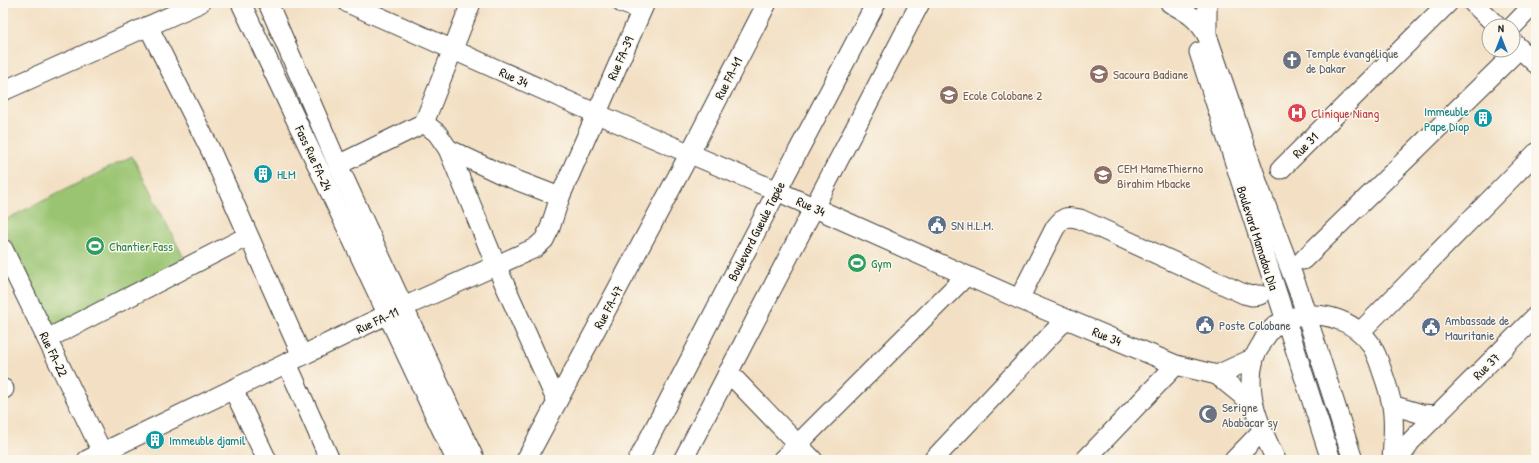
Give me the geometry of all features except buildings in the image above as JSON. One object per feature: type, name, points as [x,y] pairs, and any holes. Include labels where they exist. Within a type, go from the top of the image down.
[{"type":"street","points":[[3,91],[200,3]]},
{"type":"street","name":"Fass Rue FA-24","points":[[241,3],[396,310]]},
{"type":"street","points":[[268,3],[338,165],[456,460]]},
{"type":"street","name":"Rue 34","points":[[348,3],[595,113],[814,207],[1018,299],[1176,364],[1217,375]]},
{"type":"street","points":[[338,165],[424,123],[471,3]]},
{"type":"street","points":[[622,3],[643,7]]},
{"type":"street","name":"Rue FA-41","points":[[690,153],[767,3]]},
{"type":"street","name":"Boulevard Gueule Tapée","points":[[638,460],[876,3]]},
{"type":"street","points":[[683,460],[920,3]]},
{"type":"street","points":[[1170,3],[1193,9],[1207,35]]},
{"type":"street","points":[[1207,3],[1207,35]]},
{"type":"street","name":"Rue 31","points":[[1281,169],[1448,3]]},
{"type":"street","points":[[1473,3],[1488,18]]},
{"type":"street","points":[[1521,18],[1535,3]]},
{"type":"street","name":"Rue FA-39","points":[[595,113],[643,7]]},
{"type":"street","name":"Boulevard Mamadou Dia","points":[[1193,9],[1199,52],[1331,460]]},
{"type":"street","points":[[148,26],[210,151],[248,236],[330,460]]},
{"type":"street","name":"Boulevard Mamadou Dia","points":[[1207,35],[1260,190],[1298,292],[1353,460]]},
{"type":"street","points":[[1521,50],[1536,64]]},
{"type":"street","points":[[1303,260],[1504,58]]},
{"type":"street","name":"Rue FA-11","points":[[99,458],[233,389],[396,310],[534,248],[544,240],[550,228],[560,197],[595,113]]},
{"type":"street","points":[[424,123],[437,133],[448,149],[496,265],[557,402]]},
{"type":"street","points":[[448,149],[503,175],[560,197]]},
{"type":"street","name":"Rue FA-47","points":[[526,460],[690,153]]},
{"type":"street","points":[[1360,332],[1536,154]]},
{"type":"street","points":[[1018,299],[1055,228],[1062,219],[1068,216],[1080,219],[1244,294],[1252,296],[1260,295]]},
{"type":"street","points":[[47,339],[248,236]]},
{"type":"street","name":"Rue FA-22","points":[[4,254],[47,339],[99,458]]},
{"type":"street","points":[[782,460],[966,276]]},
{"type":"street","points":[[396,310],[451,410],[475,460]]},
{"type":"street","points":[[1276,460],[1262,431],[1253,404],[1251,377],[1254,358],[1265,337],[1271,330],[1285,320],[1305,314],[1337,319],[1360,332],[1369,343],[1378,359],[1392,405],[1394,422],[1392,460]]},
{"type":"street","name":"Rue 37","points":[[1399,460],[1410,442],[1536,316]]},
{"type":"street","points":[[933,460],[1066,319]]},
{"type":"street","points":[[1253,404],[1217,375],[1254,358]]},
{"type":"street","points":[[1085,460],[1176,364]]},
{"type":"street","points":[[728,372],[813,460]]},
{"type":"street","points":[[233,389],[267,460]]},
{"type":"street","points":[[1392,405],[1422,414],[1437,415]]},
{"type":"street","points":[[1234,460],[1262,431]]},
{"type":"green space","name":"Chantier Fass","points":[[132,156],[186,262],[54,328],[3,227],[3,221]]},
{"type":"place","name":"Temple évangélique de Dakar","points":[[1292,60]]},
{"type":"place","name":"Sacoura Badiane","points":[[1099,74]]},
{"type":"place","name":"Ecole Colobane 2","points":[[949,95]]},
{"type":"place","name":"Clinique Niang","points":[[1297,113]]},
{"type":"place","name":"Immeuble Pape Diop","points":[[1483,118]]},
{"type":"place","name":"HLM","points":[[263,174]]},
{"type":"place","name":"CEM MameThierno Birahim Mbacke","points":[[1103,175]]},
{"type":"place","name":"SN H.L.M.","points":[[937,225]]},
{"type":"place","name":"Chantier Fass","points":[[95,246]]},
{"type":"place","name":"Gym","points":[[857,263]]},
{"type":"place","name":"Poste Colobane","points":[[1205,325]]},
{"type":"place","name":"Ambassade de Mauritanie","points":[[1431,327]]},
{"type":"place","name":"Serigne Ababacar sy","points":[[1208,414]]},
{"type":"place","name":"Immeuble djamil","points":[[155,440]]}]
